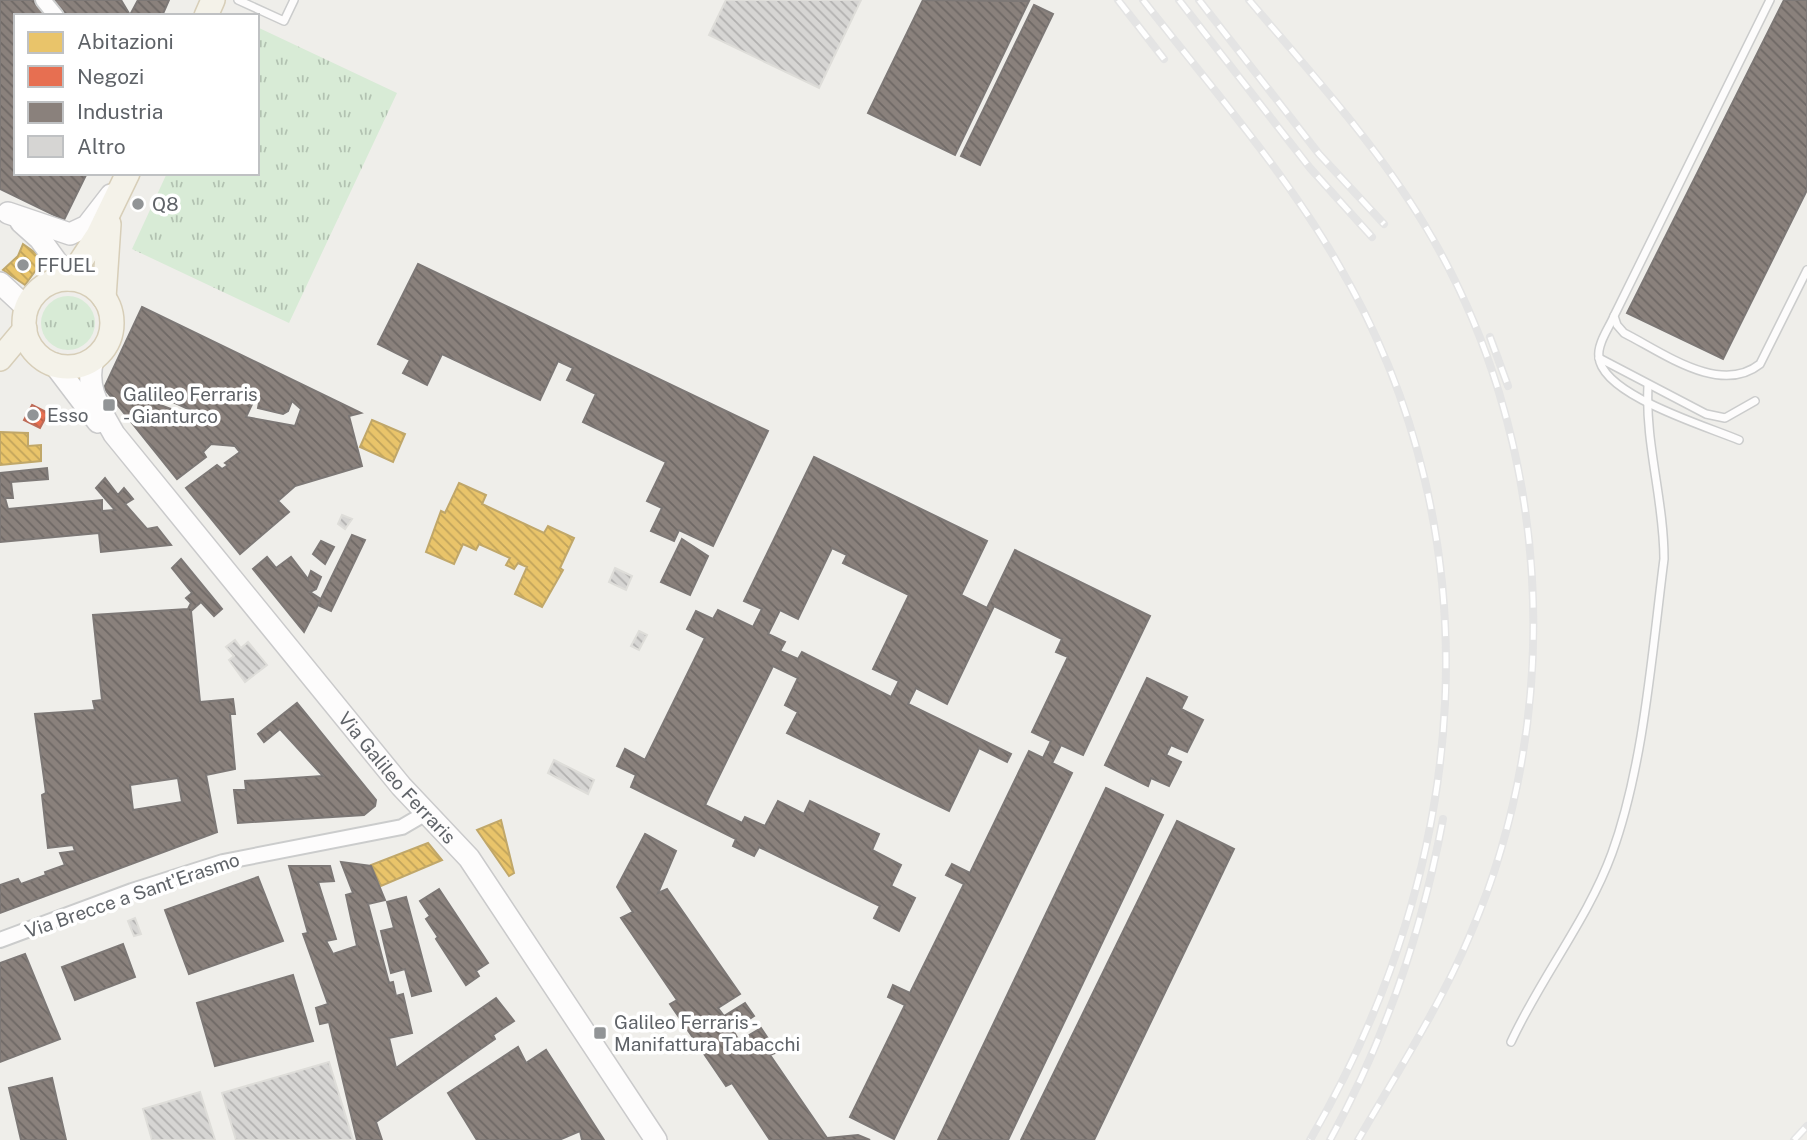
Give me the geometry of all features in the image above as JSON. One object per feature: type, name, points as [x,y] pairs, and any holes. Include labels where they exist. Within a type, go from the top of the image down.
[{"type":"main road","points":[[4,211],[62,234],[78,232],[100,211],[126,175]]},
{"type":"main road","points":[[69,279],[110,214],[126,175]]},
{"type":"main road","points":[[4,211],[40,239],[69,279]]},
{"type":"main road","points":[[0,359],[46,359],[75,366],[94,358],[104,348],[111,330],[111,316],[104,298],[110,214]]},
{"type":"main road","points":[[0,359],[44,286],[69,279],[89,284],[104,298]]},
{"type":"main road","points":[[0,284],[26,318],[46,359]]},
{"type":"main road","name":"Via Galileo Ferraris","points":[[94,358],[90,368],[90,384],[114,435]]},
{"type":"main road","name":"Via Galileo Ferraris","points":[[46,359],[89,413],[114,435],[401,786],[469,858],[656,1140]]},
{"type":"street","points":[[43,0],[54,14]]},
{"type":"street","name":"Via Brecce a Sant'Erasmo","points":[[0,940],[132,891],[223,862],[402,827],[426,813]]},
{"type":"lane","points":[[238,0],[284,21],[294,0]]},
{"type":"lane","points":[[1739,440],[1647,401],[1613,383],[1605,374],[1598,358],[1614,316],[1770,0]]},
{"type":"lane","points":[[1614,316],[1624,333],[1711,375],[1750,372],[1760,364],[1807,270]]},
{"type":"lane","points":[[1598,358],[1706,414],[1725,418],[1755,401]]},
{"type":"lane","points":[[1511,1042],[1532,998],[1603,874],[1613,851],[1635,759],[1664,559],[1664,530],[1649,436],[1648,386]]},
{"type":"green space","points":[[259,28],[397,93],[289,323],[132,249],[166,175],[259,175]]},
{"type":"green space","points":[[68,296],[87,304],[95,323],[87,342],[68,350],[49,342],[41,323],[49,304]]},
{"type":"building: Abitazioni","points":[[23,244],[44,259],[25,285],[3,270],[18,256]]},
{"type":"building: Abitazioni","points":[[372,420],[405,434],[393,462],[360,447]]},
{"type":"building: Abitazioni","points":[[0,432],[28,433],[28,446],[41,445],[41,461],[0,465]]},
{"type":"building: Abitazioni","points":[[459,483],[486,495],[482,504],[544,533],[548,526],[574,538],[560,568],[563,570],[542,607],[515,594],[527,567],[518,563],[514,569],[506,565],[510,558],[479,544],[476,550],[463,544],[454,564],[426,552],[441,511],[445,513]]},
{"type":"building: Abitazioni","points":[[501,820],[514,873],[509,876],[477,830]]},
{"type":"building: Abitazioni","points":[[428,843],[442,860],[381,886],[371,865]]},
{"type":"building: Negozi","points":[[32,405],[48,413],[40,428],[24,420]]},
{"type":"building: Industria","points":[[0,0],[36,0],[46,14],[14,14],[14,175],[86,175],[64,220],[0,189]]},
{"type":"building: Industria","points":[[52,0],[121,0],[129,14],[62,14]]},
{"type":"building: Industria","points":[[138,0],[169,0],[163,14],[131,14]]},
{"type":"building: Industria","points":[[923,0],[1029,1],[955,155],[868,113]]},
{"type":"building: Industria","points":[[1784,0],[1807,0],[1807,190],[1723,359],[1627,313]]},
{"type":"building: Industria","points":[[1034,5],[1053,14],[980,165],[961,156]]},
{"type":"building: Industria","points":[[418,264],[768,431],[713,546],[679,530],[674,541],[651,531],[662,508],[647,501],[666,462],[583,422],[596,394],[567,380],[573,368],[558,361],[540,400],[442,354],[427,385],[403,373],[410,360],[378,344]]},
{"type":"building: Industria","points":[[142,307],[361,413],[349,416],[362,466],[295,486],[278,501],[289,512],[240,554],[186,488],[217,465],[222,469],[228,465],[225,463],[240,452],[235,446],[211,444],[203,452],[206,457],[177,479],[104,388]],"holes":[[[140,387],[195,412],[195,418],[136,396]],[[254,400],[259,403],[258,408],[283,414],[288,411],[292,401],[301,409],[295,426],[246,417]]]},
{"type":"building: Industria","points":[[814,457],[987,541],[961,595],[987,608],[1015,550],[1150,616],[1083,755],[1061,745],[1052,763],[1072,773],[894,1139],[850,1117],[905,1005],[888,997],[893,985],[910,993],[964,884],[946,875],[952,864],[970,873],[1029,751],[1043,758],[1051,741],[1032,732],[1068,657],[1056,652],[1062,639],[994,606],[947,704],[916,688],[908,704],[1011,754],[1007,762],[979,748],[949,811],[787,733],[798,712],[785,705],[798,678],[773,666],[705,805],[742,823],[745,817],[765,826],[778,801],[804,814],[810,801],[879,834],[872,850],[901,865],[891,886],[915,898],[899,931],[874,918],[880,906],[759,847],[754,856],[733,846],[736,839],[631,787],[636,775],[617,766],[625,749],[645,760],[705,638],[687,629],[696,611],[713,619],[718,610],[753,627],[762,609],[744,601]],"holes":[[[832,548],[847,555],[843,563],[909,595],[873,669],[899,681],[891,697],[802,652],[798,659],[780,651],[785,642],[768,634],[780,610],[798,619]]]},
{"type":"building: Industria","points":[[47,468],[48,479],[11,482],[13,498],[5,498],[8,509],[102,500],[102,511],[115,510],[96,488],[105,478],[118,495],[124,488],[133,499],[125,504],[147,529],[157,527],[171,545],[101,552],[99,533],[0,542],[0,473]]},
{"type":"building: Industria","points":[[352,535],[365,540],[331,611],[318,605]]},
{"type":"building: Industria","points":[[682,539],[708,556],[690,595],[661,582]]},
{"type":"building: Industria","points":[[321,541],[334,547],[325,564],[313,554]]},
{"type":"building: Industria","points":[[267,557],[276,568],[291,557],[308,579],[311,571],[321,577],[316,589],[310,592],[321,599],[304,632],[253,569]]},
{"type":"building: Industria","points":[[181,559],[222,609],[214,616],[201,602],[191,611],[200,702],[233,699],[235,714],[230,714],[235,769],[206,775],[217,832],[0,913],[0,885],[18,879],[21,884],[46,875],[45,872],[65,865],[60,853],[75,851],[73,845],[48,848],[42,795],[46,793],[35,714],[95,710],[93,701],[102,700],[93,615],[188,609],[191,603],[186,598],[192,593],[172,568]],"holes":[[[178,778],[182,802],[133,810],[130,785]]]},
{"type":"building: Industria","points":[[1147,678],[1187,697],[1181,709],[1203,720],[1187,752],[1171,745],[1166,755],[1181,762],[1169,786],[1151,778],[1148,786],[1105,765]]},
{"type":"building: Industria","points":[[297,703],[376,800],[375,806],[364,815],[238,823],[234,790],[246,790],[245,781],[323,776],[280,729],[264,742],[258,734]]},
{"type":"building: Industria","points":[[1106,788],[1163,815],[1008,1140],[938,1140]]},
{"type":"building: Industria","points":[[1177,821],[1234,849],[1094,1140],[1021,1140]]},
{"type":"building: Industria","points":[[645,834],[676,851],[658,893],[667,889],[740,994],[718,1008],[724,1016],[745,1003],[754,1016],[733,1030],[739,1041],[761,1028],[777,1052],[770,1055],[827,1138],[858,1135],[870,1140],[770,1140],[732,1083],[726,1086],[670,1004],[677,1000],[621,918],[633,912],[617,887]]},
{"type":"building: Industria","points":[[341,862],[371,866],[385,900],[368,904],[389,983],[393,982],[396,996],[403,994],[412,1033],[389,1038],[396,1068],[496,998],[514,1021],[493,1035],[495,1039],[376,1122],[382,1140],[357,1140],[329,1022],[320,1024],[316,1008],[328,1004],[303,934],[308,933],[289,866],[330,866],[334,881],[318,882],[336,939],[326,941],[333,954],[357,946],[346,895],[353,893]]},
{"type":"building: Industria","points":[[258,877],[283,941],[189,974],[165,910]]},
{"type":"building: Industria","points":[[439,889],[488,963],[476,971],[479,976],[466,985],[436,939],[438,937],[426,919],[430,916],[420,901]]},
{"type":"building: Industria","points":[[406,897],[431,991],[412,996],[405,969],[391,973],[381,931],[394,928],[387,902]]},
{"type":"building: Industria","points":[[123,944],[135,977],[75,1000],[62,967]]},
{"type":"building: Industria","points":[[25,954],[60,1039],[0,1062],[0,963]]},
{"type":"building: Industria","points":[[293,975],[313,1041],[215,1066],[197,1003]]},
{"type":"building: Industria","points":[[518,1047],[526,1063],[546,1050],[604,1140],[582,1140],[580,1131],[559,1140],[477,1140],[448,1093]]},
{"type":"building: Industria","points":[[52,1078],[66,1140],[21,1140],[9,1088]]},
{"type":"building: Altro","points":[[726,0],[861,0],[819,88],[709,35]]},
{"type":"building: Altro","points":[[342,515],[352,519],[345,529],[338,524]]},
{"type":"building: Altro","points":[[615,568],[632,576],[626,590],[609,582]]},
{"type":"building: Altro","points":[[639,631],[647,635],[639,650],[631,646]]},
{"type":"building: Altro","points":[[235,640],[241,648],[248,642],[267,665],[245,682],[229,660],[234,656],[226,647]]},
{"type":"building: Altro","points":[[554,760],[594,780],[588,794],[548,773]]},
{"type":"building: Altro","points":[[135,918],[141,934],[134,936],[128,921]]},
{"type":"building: Altro","points":[[329,1062],[353,1140],[236,1140],[222,1093]]},
{"type":"building: Altro","points":[[200,1092],[215,1140],[152,1140],[143,1109]]},
{"type":"railway","points":[[1118,0],[1164,59]]},
{"type":"railway","points":[[1143,0],[1269,161],[1337,262],[1389,369],[1424,478],[1443,590],[1445,703],[1432,816],[1405,927],[1364,1035],[1310,1140]]},
{"type":"railway","points":[[1179,0],[1310,168],[1372,237]]},
{"type":"railway","points":[[1199,0],[1319,154],[1384,224]]},
{"type":"railway","points":[[1249,0],[1385,165],[1424,224],[1467,306],[1499,392],[1521,482],[1532,574],[1532,666],[1522,758],[1501,848],[1470,935],[1445,988],[1358,1140]]},
{"type":"railway","points":[[1490,337],[1508,386]]},
{"type":"railway","points":[[1330,1140],[1368,1063],[1399,984],[1424,903],[1443,819]]},
{"type":"railway","points":[[1794,1140],[1807,1126]]},
{"type":"place","name":"Q8","points":[[138,204]]},
{"type":"place","name":"FFUEL","points":[[23,265]]},
{"type":"place","name":"Galileo Ferraris - Gianturco","points":[[109,405]]},
{"type":"place","name":"Esso","points":[[33,415]]},
{"type":"place","name":"Galileo Ferraris - Manifattura Tabacchi","points":[[600,1033]]}]
